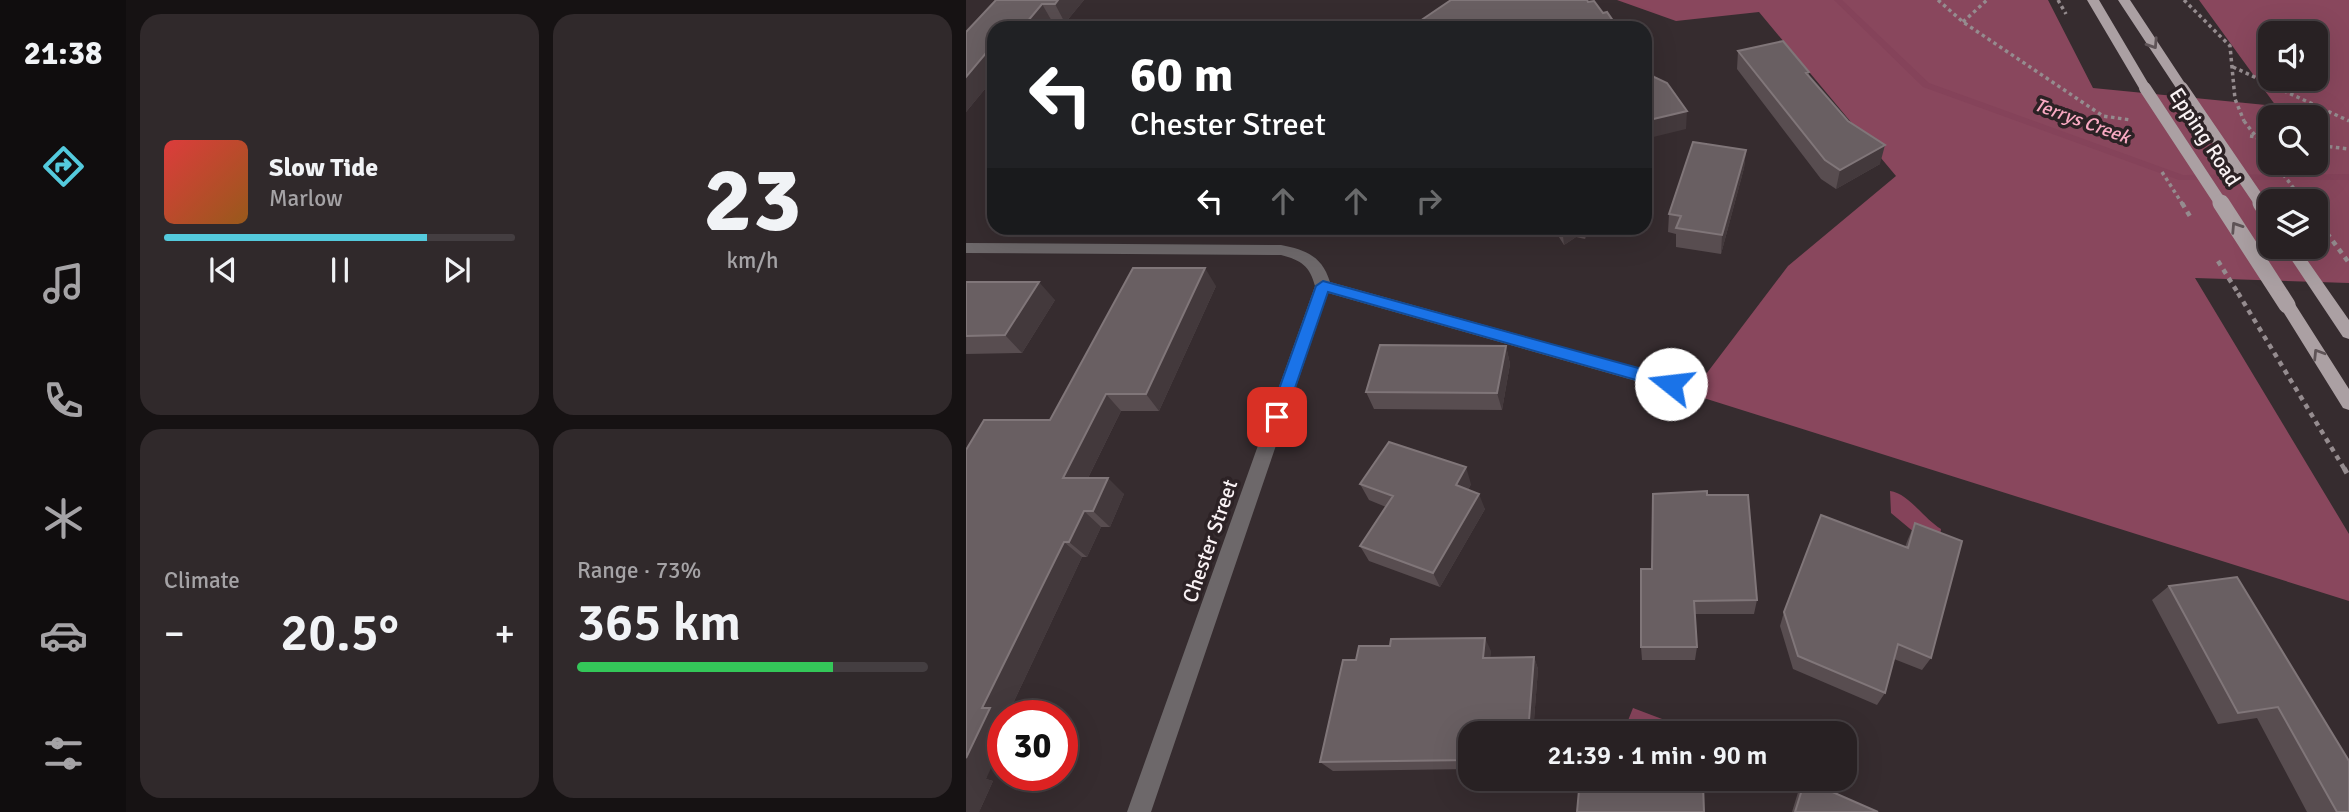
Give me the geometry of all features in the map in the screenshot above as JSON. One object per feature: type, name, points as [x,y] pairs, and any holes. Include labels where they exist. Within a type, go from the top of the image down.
[{"type":"main road","name":"Epping Road","points":[[2093,0],[2145,88],[2349,403]]},
{"type":"main road","name":"Epping Road","points":[[2124,0],[2258,199]]},
{"type":"main road","points":[[2298,259],[2349,333]]},
{"type":"street","points":[[966,248],[1281,250],[1304,255],[1318,267],[1323,286],[1671,384]]},
{"type":"street","name":"Chester Street","points":[[1139,812],[1323,286]]},
{"type":"path","points":[[1938,0],[1963,22],[2103,116]]},
{"type":"path","points":[[1963,22],[1987,0]]},
{"type":"path","points":[[2184,0],[2231,46],[2235,99],[2244,121],[2258,139]]},
{"type":"path","points":[[2233,67],[2349,121]]},
{"type":"path","points":[[2123,109],[2137,132]]},
{"type":"path","points":[[2328,147],[2349,149]]},
{"type":"path","points":[[2159,167],[2195,224]]},
{"type":"path","points":[[2328,235],[2349,263]]},
{"type":"path","points":[[2217,259],[2349,477]]},
{"type":"shaded area","points":[[1617,0],[2048,0],[2093,88],[2266,105],[2258,105],[2258,175],[2328,175],[2328,105],[2275,105],[2265,91],[2328,91],[2328,21],[2258,21],[2258,81],[2199,0],[2349,0],[2349,283],[2195,278],[2349,534],[2349,601],[1691,394],[1788,266],[1896,176],[1759,12],[1676,21]]},
{"type":"shaded area","points":[[1890,491],[1903,496],[1941,529],[1940,537],[1915,533],[1891,513]]},
{"type":"shaded area","points":[[1633,708],[1667,721],[1628,721]]},
{"type":"building","points":[[996,0],[1058,0],[1055,4],[1042,4],[1028,21],[987,21],[987,52],[966,77],[966,32]]},
{"type":"building","points":[[1451,0],[1587,0],[1594,1],[1613,21],[1420,21]]},
{"type":"building","points":[[1783,41],[1809,72],[1806,73],[1848,121],[1885,145],[1840,170],[1825,160],[1738,51]]},
{"type":"building","points":[[1652,74],[1667,83],[1687,111],[1652,119]]},
{"type":"building","points":[[1693,142],[1746,150],[1722,235],[1676,228],[1681,216],[1669,214]]},
{"type":"building","points":[[1133,268],[1205,268],[1146,394],[1106,394],[1063,478],[1108,478],[1093,511],[1084,511],[1069,542],[1064,542],[982,708],[987,708],[987,714],[966,758],[966,450],[984,420],[1050,420]]},
{"type":"building","points":[[966,282],[1039,282],[1005,335],[966,336]]},
{"type":"building","points":[[1380,345],[1506,346],[1497,393],[1366,392]]},
{"type":"building","points":[[1389,442],[1466,467],[1456,485],[1479,494],[1433,573],[1360,546],[1393,496],[1360,484]]},
{"type":"building","points":[[1707,491],[1707,495],[1748,495],[1757,600],[1694,601],[1697,647],[1641,647],[1641,569],[1652,569],[1653,494]]},
{"type":"building","points":[[1821,515],[1908,548],[1915,523],[1962,541],[1931,658],[1898,644],[1885,693],[1798,656],[1784,612]]},
{"type":"building","points":[[2237,577],[2349,761],[2349,812],[2337,812],[2278,707],[2238,713],[2169,586]]},
{"type":"building","points":[[1485,638],[1483,658],[1534,657],[1529,721],[1458,721],[1458,760],[1320,762],[1343,660],[1356,660],[1359,646],[1390,646],[1391,639]]},
{"type":"building","points":[[1579,791],[1703,791],[1704,812],[1577,812]]},
{"type":"building","points":[[1802,791],[1830,791],[1878,812],[1795,812]]},
{"type":"waterway","name":"Terrys Creek","points":[[1838,0],[1926,85],[2182,178],[2349,177]]},
{"type":"route","points":[[1277,417],[1323,286],[1671,384]]}]
